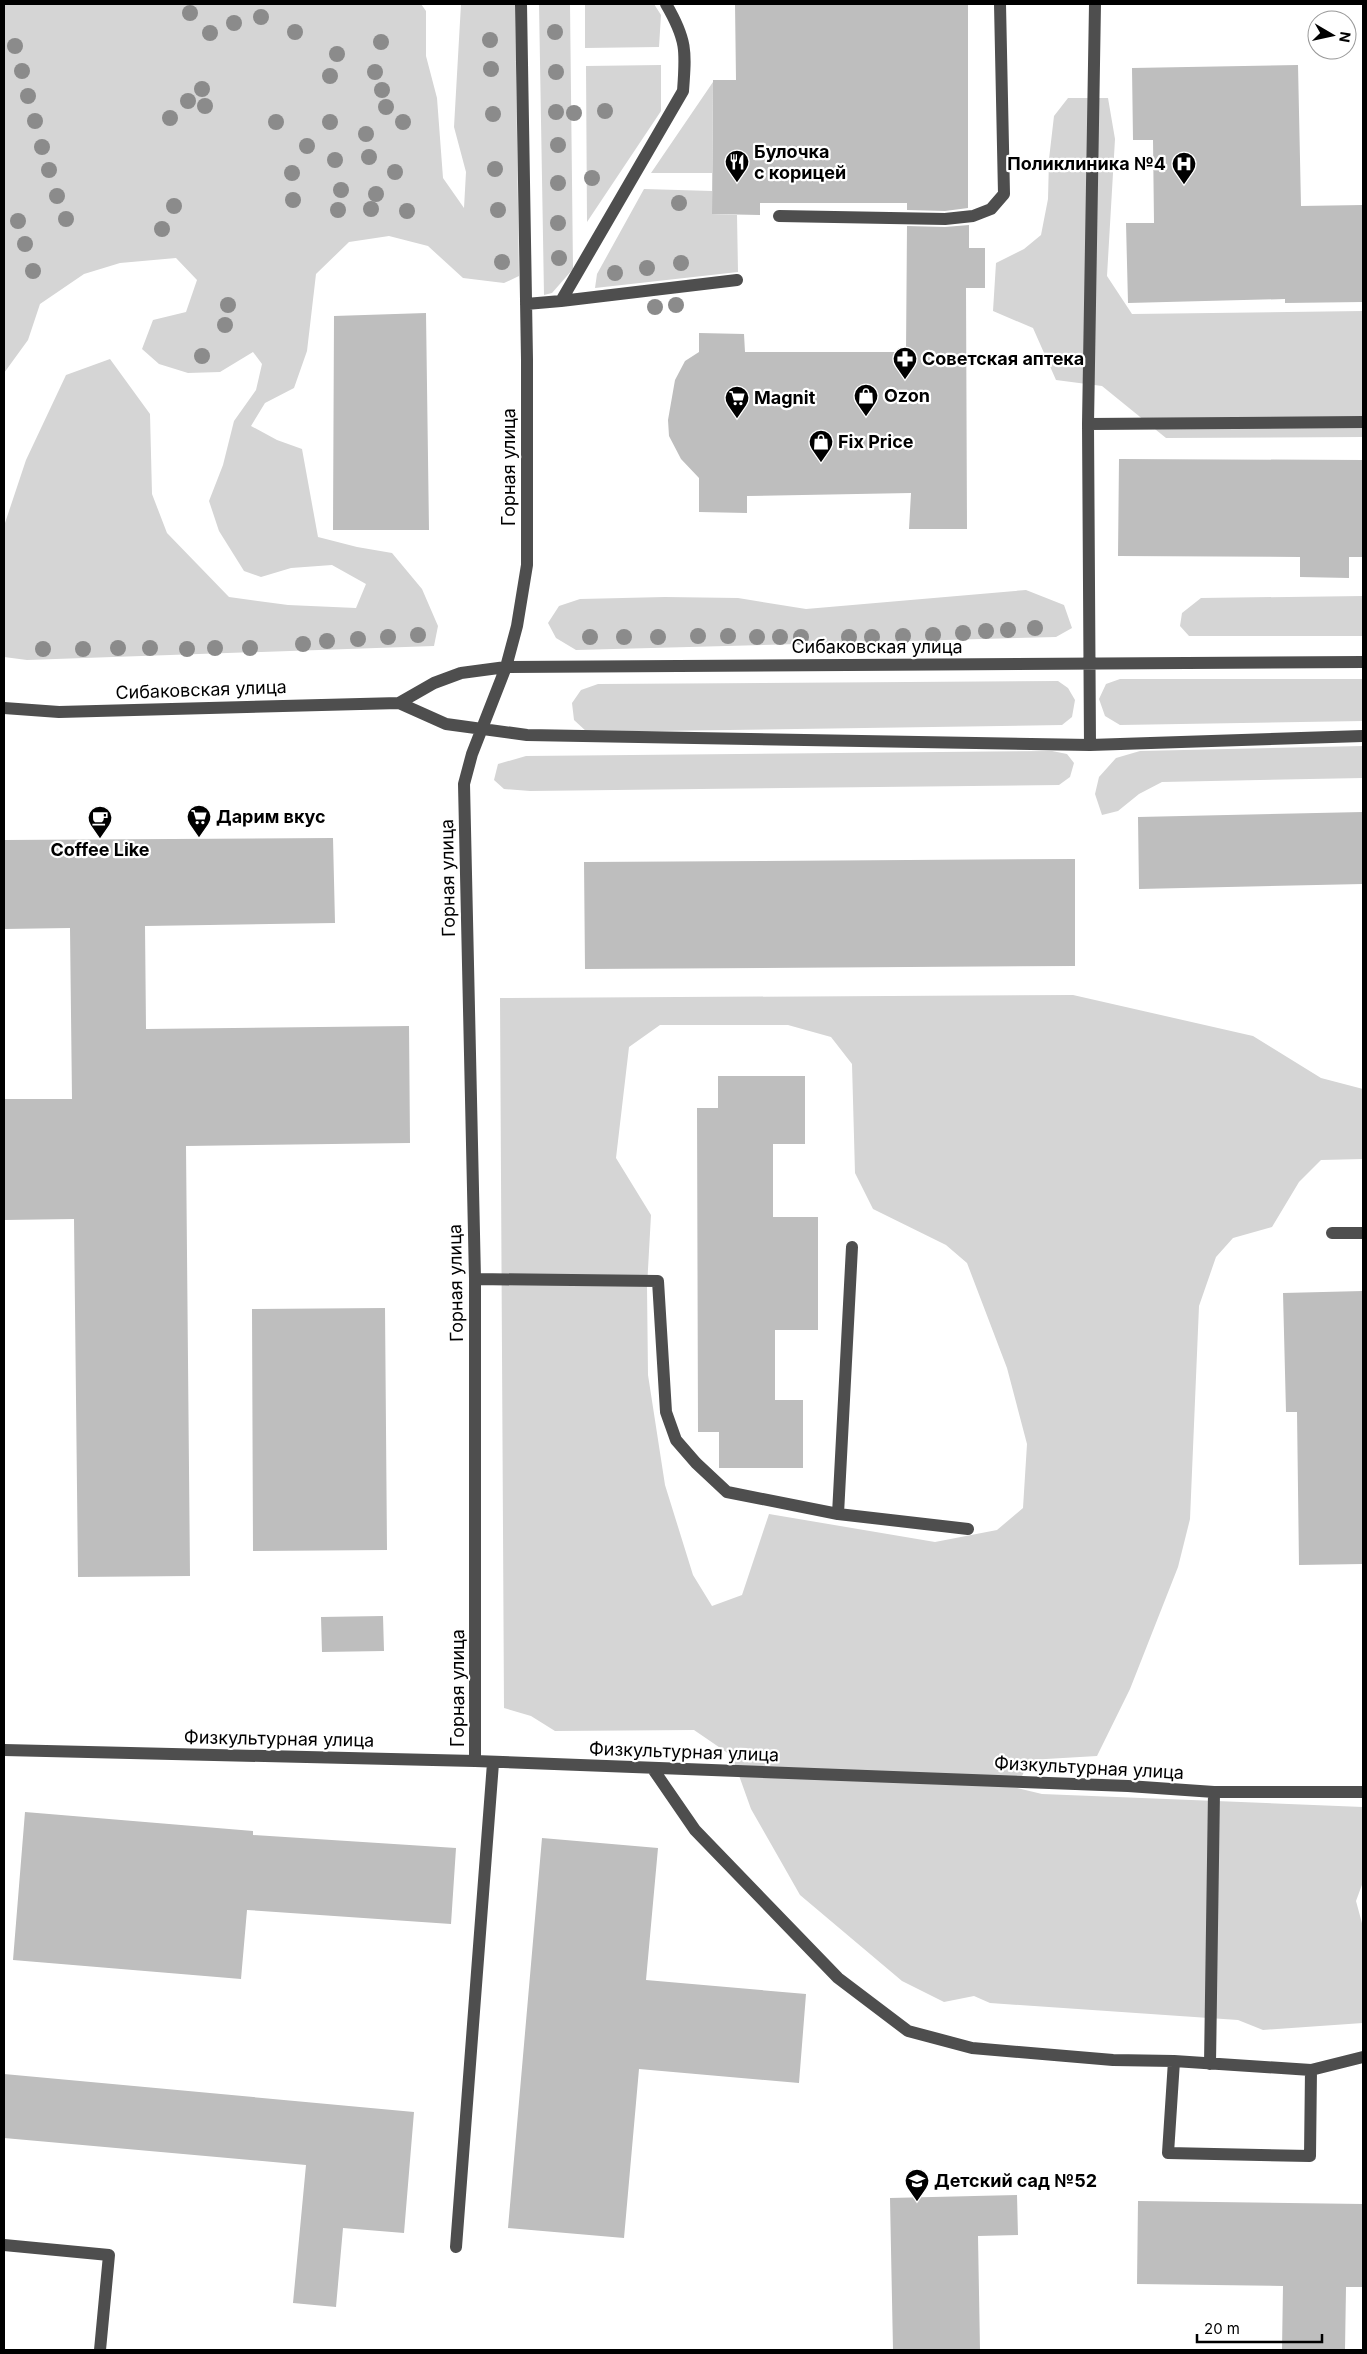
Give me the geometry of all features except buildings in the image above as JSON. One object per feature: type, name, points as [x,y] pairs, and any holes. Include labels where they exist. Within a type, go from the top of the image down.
[{"type":"street","name":"Горная улица","points":[[476,1761],[475,1280],[464,784],[472,754],[506,667],[517,626],[527,565],[526,304],[521,4]]},
{"type":"street","points":[[561,301],[683,92],[686,55],[680,28],[666,4]]},
{"type":"street","points":[[779,216],[945,219],[973,216],[991,209],[1004,194],[1000,4]]},
{"type":"street","points":[[1090,745],[1088,424],[1095,4]]},
{"type":"street","points":[[526,304],[738,280]]},
{"type":"street","points":[[1088,424],[1363,422]]},
{"type":"street","name":"Сибаковская улица","points":[[399,703],[434,683],[461,674],[506,667],[1363,662]]},
{"type":"street","name":"Сибаковская улица","points":[[4,708],[58,712],[399,703],[446,724],[482,730],[537,735],[1090,745],[1363,736]]},
{"type":"street","points":[[1332,1233],[1363,1233]]},
{"type":"street","points":[[838,1514],[852,1247]]},
{"type":"street","points":[[475,1280],[658,1281],[666,1412],[676,1440],[696,1463],[727,1492],[838,1514],[968,1529]]},
{"type":"street","name":"Физкультурная улица","points":[[4,1750],[476,1761],[1128,1786],[1214,1792],[1363,1792]]},
{"type":"street","points":[[456,2247],[493,1763]]},
{"type":"street","points":[[653,1768],[695,1830],[838,1978],[908,2031],[972,2048],[1113,2060],[1174,2061],[1311,2070],[1363,2057]]},
{"type":"street","points":[[1210,2064],[1214,1792]]},
{"type":"street","points":[[1174,2061],[1168,2153],[1310,2156],[1311,2070]]},
{"type":"street","points":[[4,2245],[109,2255],[100,2350]]},
{"type":"shaded area","points":[[4,4],[421,4],[426,11],[426,56],[437,98],[443,178],[464,208],[466,172],[454,127],[461,4],[515,4],[519,276],[504,283],[463,278],[428,246],[389,236],[349,242],[316,274],[307,351],[294,388],[265,403],[251,426],[277,440],[302,449],[318,537],[357,547],[392,553],[422,589],[438,626],[434,646],[27,660],[4,657],[4,526],[26,460],[66,375],[110,359],[150,414],[152,494],[167,533],[229,597],[288,605],[356,608],[366,584],[332,565],[291,568],[261,577],[244,571],[219,531],[209,501],[223,465],[234,421],[256,390],[262,364],[253,352],[220,372],[188,373],[159,364],[142,349],[153,320],[186,312],[197,280],[176,258],[120,263],[84,274],[40,304],[28,340],[4,373]]},
{"type":"shaded area","points":[[539,4],[570,4],[573,269],[552,293],[544,295]]},
{"type":"shaded area","points":[[585,4],[654,4],[661,15],[659,47],[585,48]]},
{"type":"shaded area","points":[[661,65],[661,111],[587,222],[586,66]]},
{"type":"shaded area","points":[[713,82],[712,173],[651,173]]},
{"type":"shaded area","points":[[1068,98],[1108,98],[1115,139],[1107,276],[1132,314],[1363,311],[1363,437],[1166,438],[1102,386],[1056,380],[1033,328],[993,311],[996,263],[1024,249],[1041,235],[1048,199],[1049,159],[1054,116]]},
{"type":"shaded area","points":[[644,189],[712,191],[712,214],[737,215],[738,272],[595,288],[597,274]]},
{"type":"shaded area","points":[[1026,590],[1064,605],[1072,628],[1056,637],[576,650],[556,638],[548,623],[559,606],[580,599],[738,598],[806,609]]},
{"type":"shaded area","points":[[1363,596],[1363,636],[1189,636],[1180,626],[1182,613],[1201,598]]},
{"type":"shaded area","points":[[1120,679],[1363,679],[1363,721],[1120,725],[1105,716],[1099,699],[1106,684]]},
{"type":"shaded area","points":[[1058,681],[1068,688],[1075,700],[1072,717],[1062,725],[587,732],[574,720],[572,703],[581,690],[598,684]]},
{"type":"shaded area","points":[[1363,746],[1363,778],[1162,782],[1139,794],[1118,811],[1102,815],[1095,794],[1099,777],[1116,758],[1140,751]]},
{"type":"shaded area","points":[[1052,751],[1067,754],[1074,763],[1070,777],[1059,785],[530,791],[504,789],[494,780],[498,764],[526,756]]},
{"type":"shaded area","points":[[1073,995],[1253,1036],[1321,1078],[1363,1089],[1363,1159],[1321,1160],[1299,1182],[1272,1227],[1233,1238],[1216,1257],[1199,1306],[1190,1519],[1178,1567],[1130,1689],[1097,1756],[1029,1760],[1017,1788],[1042,1794],[1363,1807],[1363,1882],[1356,1901],[1363,1927],[1363,2023],[1263,2030],[1238,2020],[990,2003],[974,1996],[944,2002],[902,1981],[800,1895],[751,1809],[732,1756],[694,1730],[555,1731],[531,1716],[504,1708],[500,998]],"holes":[[[660,1025],[788,1025],[831,1037],[852,1064],[855,1173],[873,1209],[946,1245],[967,1263],[1007,1368],[1027,1444],[1023,1508],[997,1530],[935,1542],[769,1514],[742,1595],[712,1606],[693,1575],[665,1485],[648,1375],[647,1287],[651,1215],[616,1158],[629,1047]]]},
{"type":"place","name":"Булочка с корицей","points":[[737,183]]},
{"type":"place","name":"Поликлиника №4","points":[[1184,185]]},
{"type":"place","name":"Советская аптека","points":[[905,380]]},
{"type":"place","name":"Ozon","points":[[866,417]]},
{"type":"place","name":"Magnit","points":[[737,419]]},
{"type":"place","name":"Fix Price","points":[[821,463]]},
{"type":"place","name":"Дарим вкус","points":[[199,838]]},
{"type":"place","name":"Coffee Like","points":[[100,839]]},
{"type":"place","name":"Детский сад №52","points":[[917,2202]]}]
